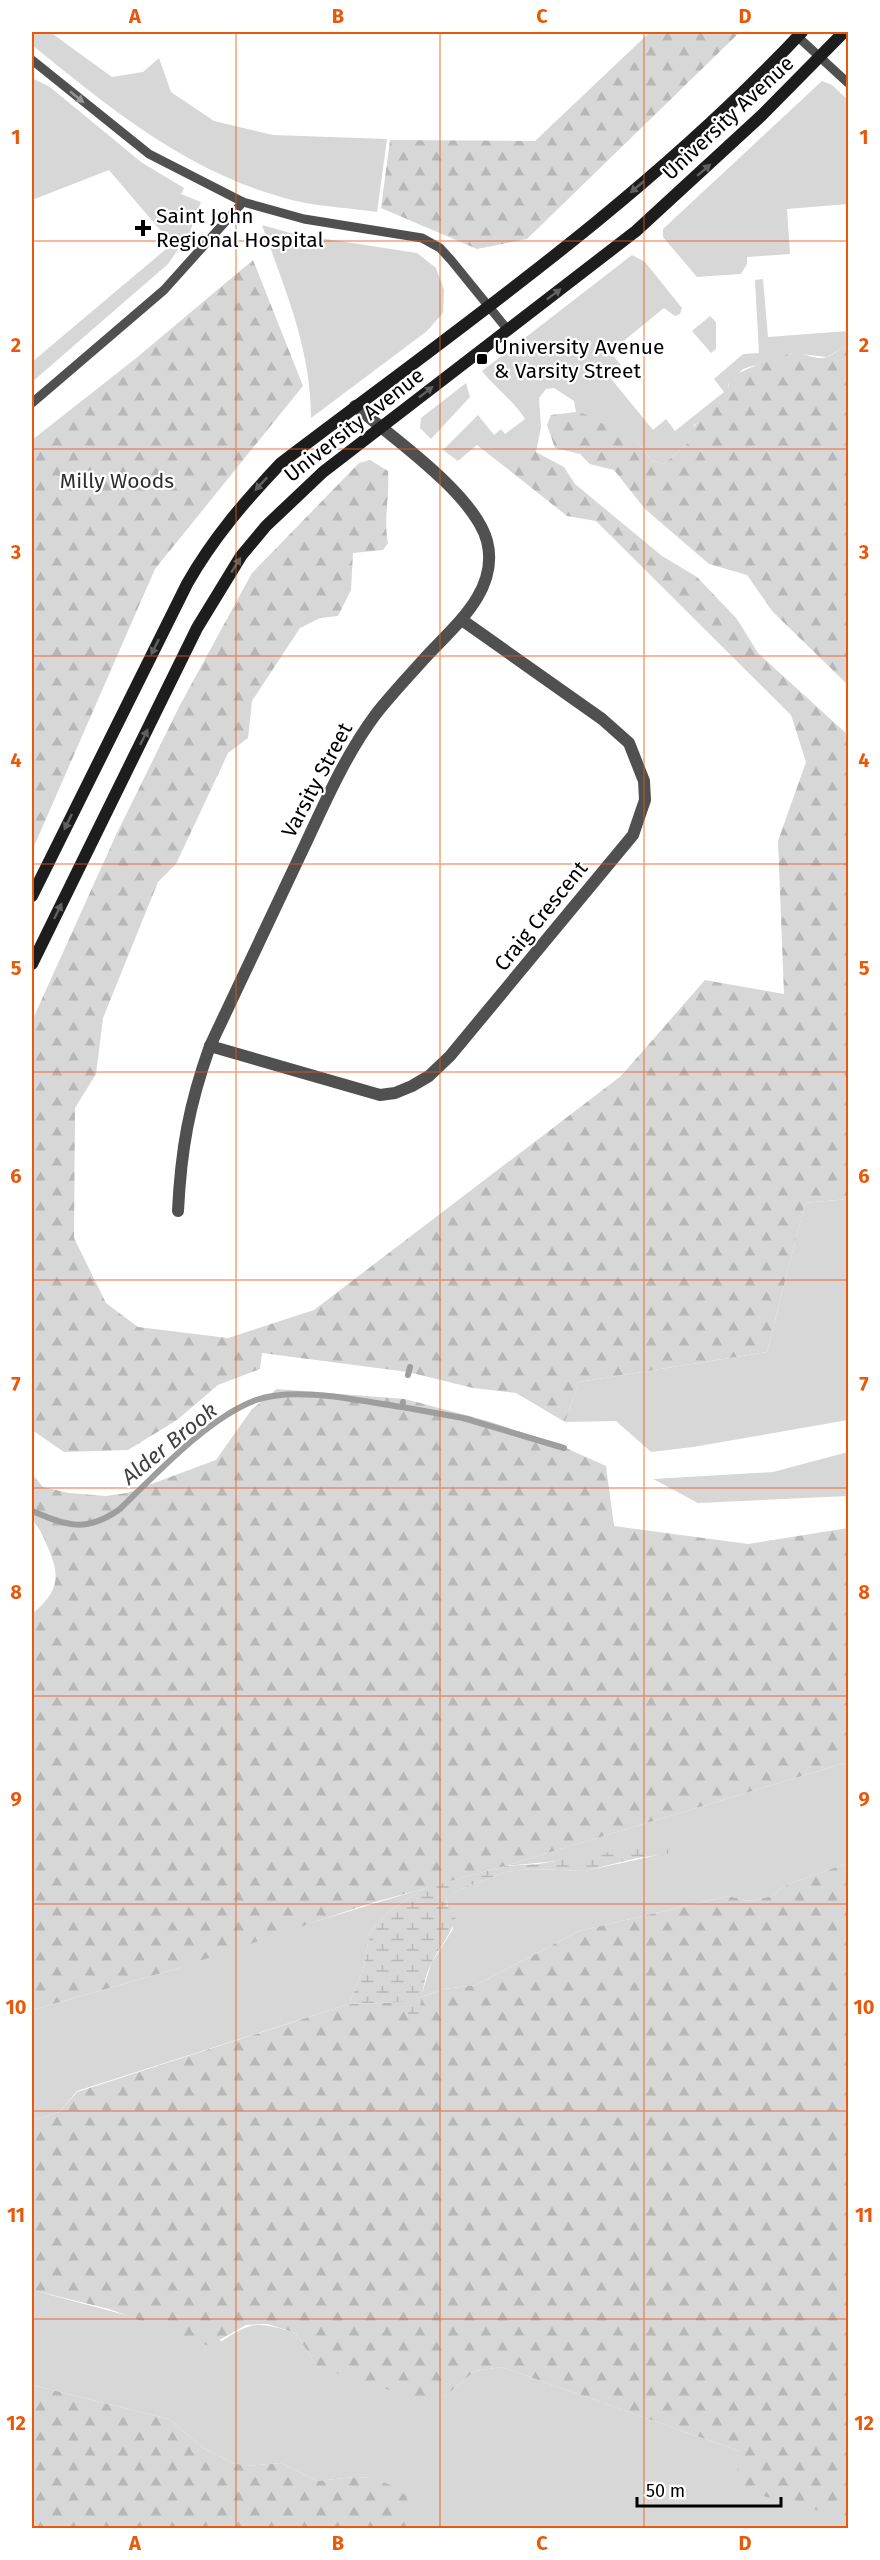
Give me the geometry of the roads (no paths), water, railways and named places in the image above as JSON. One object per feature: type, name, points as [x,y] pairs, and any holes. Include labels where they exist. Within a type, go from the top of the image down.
[{"type":"main road","name":"University Avenue","points":[[32,964],[197,628],[241,556],[294,496],[636,231],[713,162],[844,32]]},
{"type":"main road","name":"University Avenue","points":[[32,896],[164,627],[207,550],[226,523],[281,463],[488,305],[672,157],[800,34]]},
{"type":"street","name":"Varsity Street","points":[[178,1211],[182,1148],[196,1085],[210,1046],[345,761],[378,712],[462,620],[477,600],[485,580],[489,560],[487,540],[477,519],[457,494],[355,406]]},
{"type":"street","name":"Craig Crescent","points":[[210,1046],[380,1095],[395,1094],[412,1086],[429,1076],[472,1032],[633,835],[645,801],[644,781],[629,743],[602,719],[462,620]]},
{"type":"lane","points":[[800,34],[820,57],[849,83]]},
{"type":"lane","points":[[32,60],[149,154],[243,202],[304,219],[422,238],[440,248],[507,329]]},
{"type":"lane","points":[[32,404],[164,290],[243,202]]},
{"type":"waterway","name":"Alder Brook","points":[[408,1375],[410,1367]]},
{"type":"waterway","name":"Alder Brook","points":[[32,1511],[77,1525],[97,1522],[108,1517],[120,1509],[202,1433],[220,1419],[256,1400],[272,1396],[309,1394],[402,1407],[403,1402]]},
{"type":"waterway","points":[[402,1407],[463,1418],[564,1448]]},
{"type":"place","name":"Saint John Regional Hospital","points":[[143,228]]},
{"type":"place","name":"University Avenue & Varsity Street","points":[[482,359]]},
{"type":"park label","name":"Milly Woods","points":[[117,481]]}]
